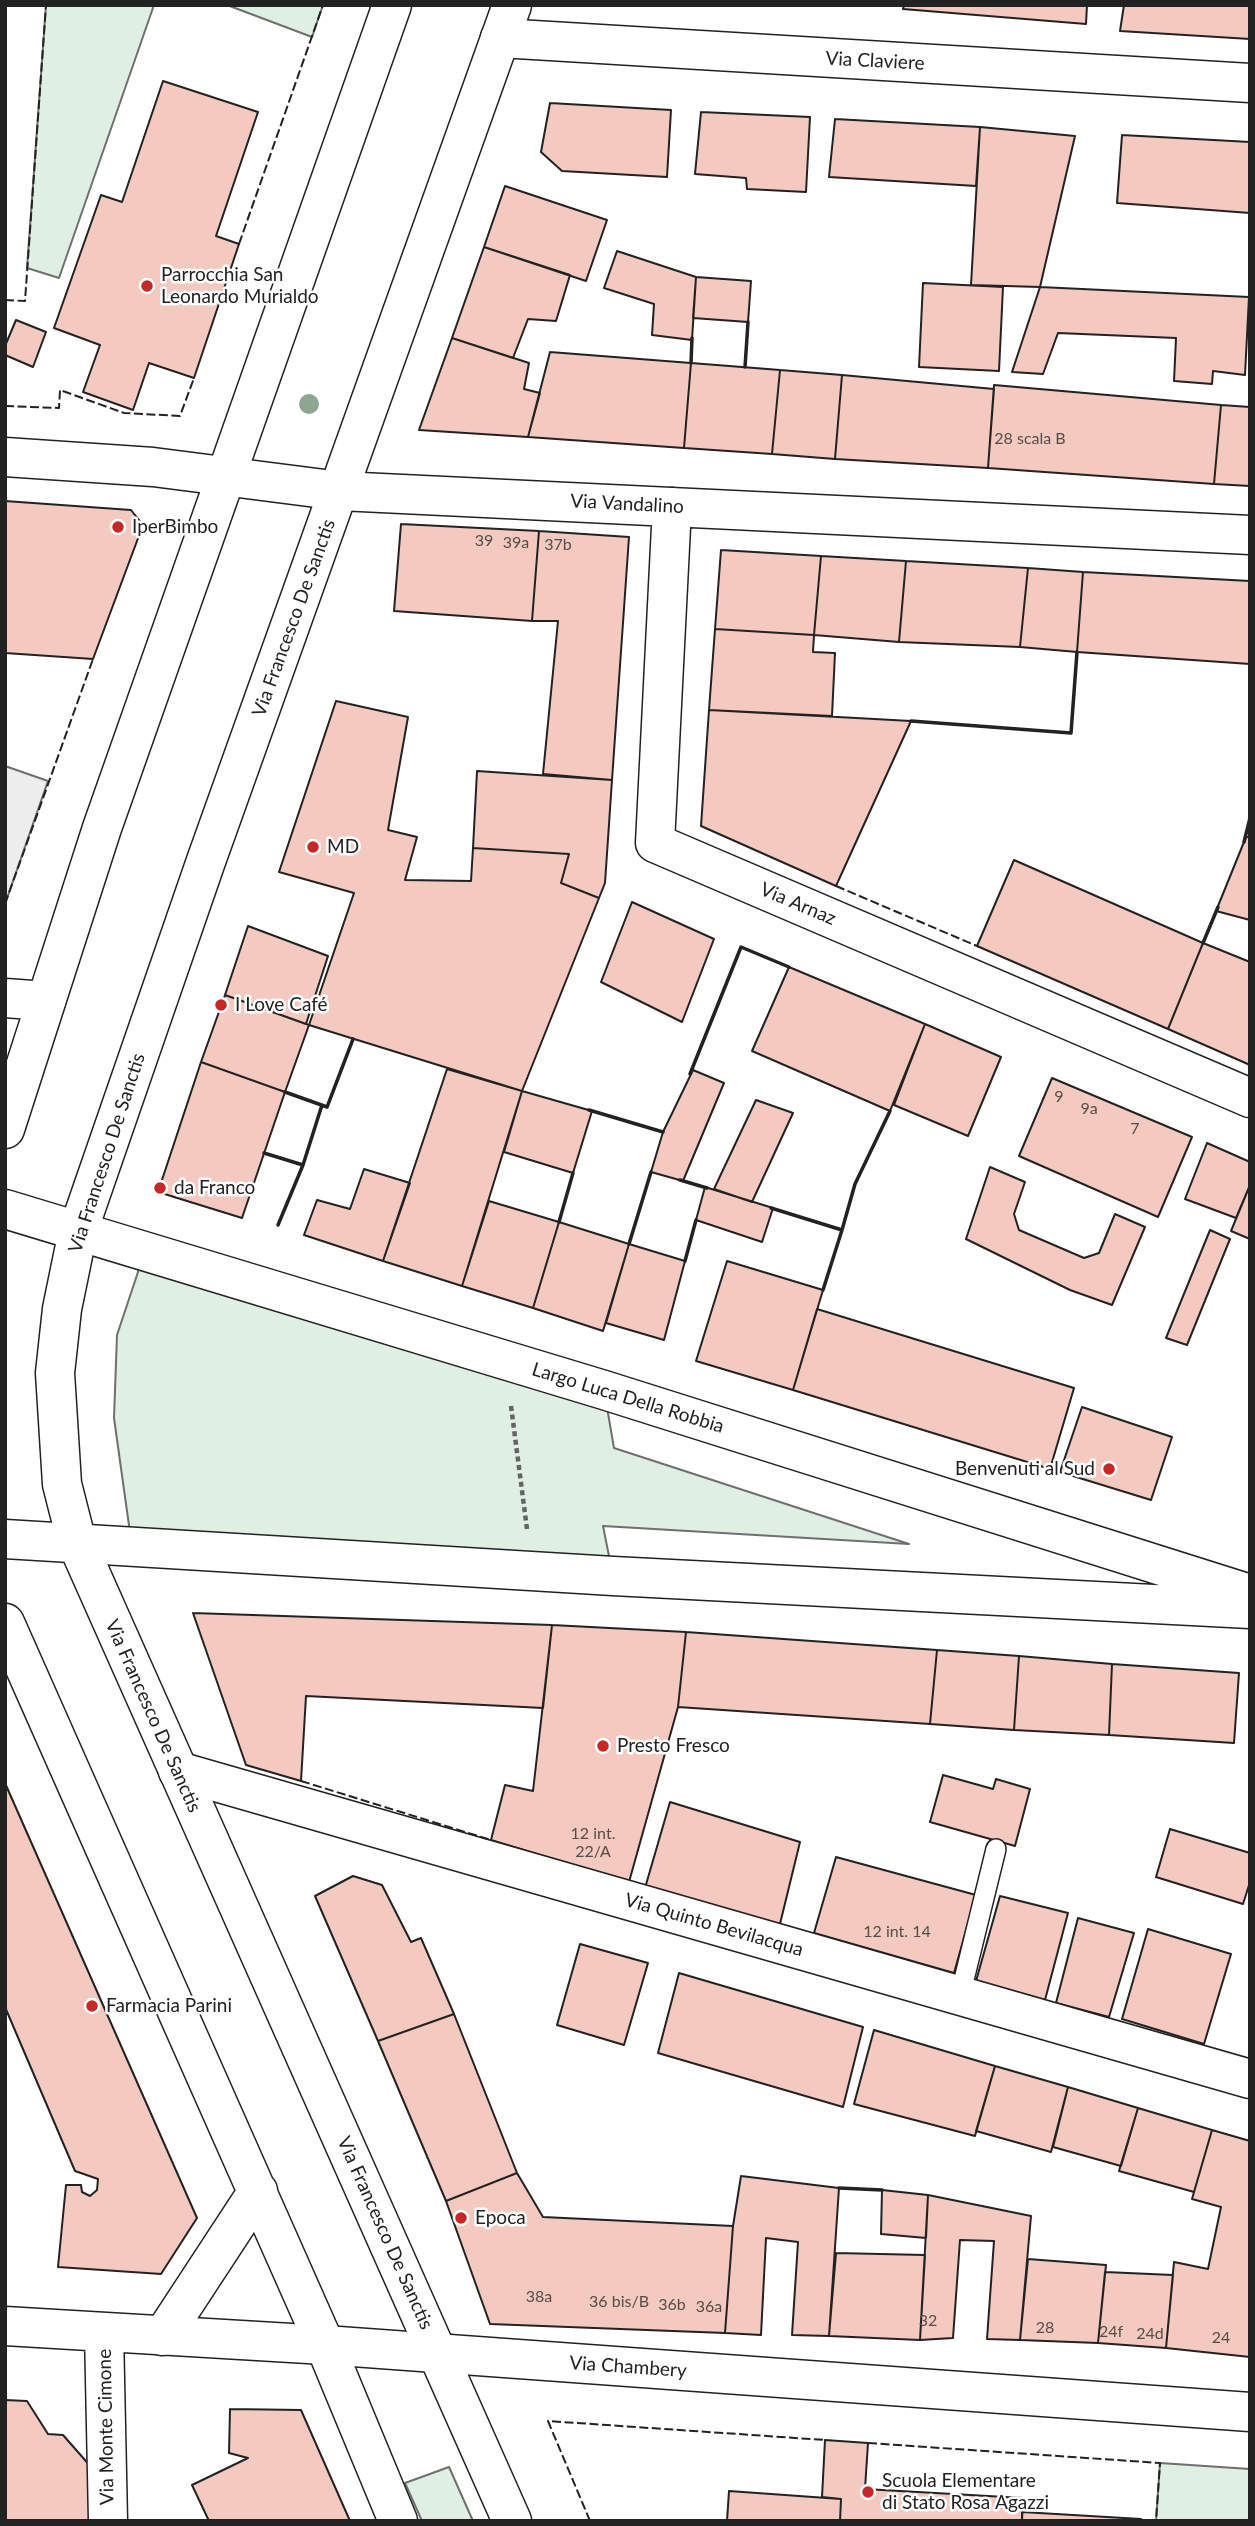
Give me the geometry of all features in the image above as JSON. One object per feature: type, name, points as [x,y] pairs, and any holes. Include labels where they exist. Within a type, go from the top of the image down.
[{"type":"street","points":[[5,1129],[102,828],[392,5]]},
{"type":"street","name":"Via Claviere","points":[[506,21],[1250,83]]},
{"type":"street","name":"Via Francesco De Sanctis","points":[[506,21],[211,848],[78,1231],[64,1296],[55,1373],[62,1484],[78,1543],[512,2521]]},
{"type":"street","name":"Via Vandalino","points":[[5,457],[153,467],[340,491],[1250,535]]},
{"type":"street","name":"Via Arnaz","points":[[672,506],[655,843],[1250,1098]]},
{"type":"street","points":[[5,998],[46,1001]]},
{"type":"street","name":"Largo Luca Della Robbia","points":[[5,1209],[505,1360],[1250,1594]]},
{"type":"street","points":[[5,1539],[1250,1609]]},
{"type":"street","points":[[5,1623],[258,2191],[398,2521]]},
{"type":"street","name":"Via Quinto Bevilacqua","points":[[178,1771],[1250,2079]]},
{"type":"street","points":[[163,2336],[258,2191]]},
{"type":"street","name":"Via Chambery","points":[[5,2326],[325,2345],[1250,2412]]},
{"type":"street","name":"Via Monte Cimone","points":[[104,2332],[108,2521]]},
{"type":"lane","points":[[960,1996],[996,1849]]},
{"type":"path","points":[[505,1360],[533,1570]]},
{"type":"green space","points":[[46,5],[154,5],[59,278],[27,268]]},
{"type":"green space","points":[[227,5],[323,5],[312,37]]},
{"type":"green space","points":[[145,1251],[604,1390],[614,1448],[909,1544],[603,1526],[613,1576],[132,1547],[114,1418],[117,1335]]},
{"type":"green space","points":[[1160,2463],[1250,2469],[1250,2521],[1156,2521]]},
{"type":"green space","points":[[449,2467],[473,2521],[422,2521],[405,2483]]},
{"type":"shaded area","points":[[5,766],[48,781],[5,904]]},
{"type":"building","points":[[904,5],[1087,5],[1086,24],[903,9]]},
{"type":"building","points":[[1124,5],[1250,5],[1250,39],[1120,31]]},
{"type":"building","name":"Parrocchia San Leonardo Murialdo","points":[[163,81],[258,112],[216,236],[239,244],[194,378],[149,363],[133,410],[83,392],[100,345],[54,328],[101,195],[122,202]]},
{"type":"building","points":[[550,103],[671,110],[667,177],[562,171],[541,152]]},
{"type":"building","points":[[701,112],[810,117],[806,192],[747,189],[746,178],[695,174]]},
{"type":"building","points":[[835,119],[980,127],[976,186],[829,177]]},
{"type":"building","points":[[980,127],[1075,136],[1040,287],[971,285]]},
{"type":"building","points":[[1122,135],[1250,142],[1250,213],[1117,203]]},
{"type":"building","points":[[505,186],[607,220],[586,281],[484,247]]},
{"type":"building","points":[[484,247],[570,275],[556,321],[528,319],[513,358],[452,338]]},
{"type":"building","points":[[617,251],[696,277],[692,340],[652,335],[654,304],[604,288]]},
{"type":"building","points":[[696,277],[751,281],[748,322],[693,318]]},
{"type":"building","points":[[923,283],[1003,287],[999,371],[919,367]]},
{"type":"building","points":[[1040,287],[1249,297],[1245,375],[1213,371],[1212,384],[1174,381],[1176,338],[1058,333],[1043,374],[1012,372]]},
{"type":"building","points":[[16,320],[46,332],[33,367],[5,355],[5,346]]},
{"type":"building","points":[[452,338],[529,363],[524,389],[540,393],[528,437],[419,430]]},
{"type":"building","points":[[550,352],[691,363],[684,448],[528,437]]},
{"type":"building","points":[[691,363],[780,370],[772,454],[684,448]]},
{"type":"building","points":[[780,370],[842,375],[835,459],[772,454]]},
{"type":"building","points":[[842,375],[994,389],[988,468],[835,459]]},
{"type":"building","points":[[994,385],[1221,405],[1214,484],[988,468]]},
{"type":"building","points":[[1221,405],[1250,407],[1250,486],[1214,484]]},
{"type":"building","points":[[5,501],[131,510],[143,525],[93,659],[5,653]]},
{"type":"building","points":[[401,524],[539,531],[532,621],[394,611]]},
{"type":"building","points":[[539,531],[629,537],[612,780],[543,774],[558,621],[532,621]]},
{"type":"building","points":[[721,550],[821,556],[814,635],[715,629]]},
{"type":"building","points":[[821,556],[906,561],[899,642],[814,635]]},
{"type":"building","points":[[906,561],[1028,568],[1020,647],[899,642]]},
{"type":"building","points":[[1028,568],[1083,572],[1077,652],[1020,647]]},
{"type":"building","points":[[1083,572],[1250,581],[1250,664],[1077,652]]},
{"type":"building","points":[[715,629],[814,635],[813,652],[835,653],[832,716],[709,710]]},
{"type":"building","points":[[336,701],[408,717],[388,830],[417,837],[405,880],[471,881],[473,848],[569,854],[561,883],[599,898],[522,1091],[309,1025],[354,893],[279,872]]},
{"type":"building","points":[[709,710],[911,721],[836,886],[701,826]]},
{"type":"building","points":[[477,771],[612,780],[605,883],[599,898],[561,883],[569,854],[473,848]]},
{"type":"building","points":[[1246,837],[1250,837],[1250,920],[1216,911]]},
{"type":"building","points":[[1014,860],[1203,943],[1168,1029],[977,946]]},
{"type":"building","points":[[632,902],[714,939],[682,1022],[601,982]]},
{"type":"building","points":[[248,926],[328,956],[306,1024],[225,995]]},
{"type":"building","points":[[1203,943],[1250,962],[1250,1065],[1168,1029]]},
{"type":"building","points":[[789,967],[925,1024],[890,1111],[752,1051]]},
{"type":"building","points":[[225,995],[309,1025],[285,1092],[201,1062]]},
{"type":"building","points":[[925,1024],[1001,1057],[968,1136],[894,1105]]},
{"type":"building","points":[[201,1062],[285,1092],[242,1218],[158,1192]]},
{"type":"building","points":[[447,1069],[522,1091],[462,1286],[383,1261]]},
{"type":"building","points":[[693,1070],[724,1083],[683,1181],[651,1172],[663,1132]]},
{"type":"building","points":[[1052,1078],[1192,1137],[1158,1217],[1019,1156]]},
{"type":"building","points":[[522,1091],[592,1111],[573,1173],[504,1152]]},
{"type":"building","points":[[756,1100],[793,1113],[752,1202],[714,1189]]},
{"type":"building","points":[[1207,1143],[1250,1162],[1250,1185],[1236,1218],[1185,1199]]},
{"type":"building","points":[[990,1167],[1025,1182],[1014,1214],[1019,1230],[1084,1258],[1099,1253],[1115,1214],[1145,1227],[1112,1305],[1070,1290],[966,1239]]},
{"type":"building","points":[[364,1169],[410,1183],[383,1261],[304,1235],[317,1200],[350,1209]]},
{"type":"building","points":[[1250,1185],[1250,1239],[1231,1231]]},
{"type":"building","points":[[705,1187],[773,1208],[762,1242],[696,1220]]},
{"type":"building","points":[[489,1201],[559,1222],[533,1308],[462,1286]]},
{"type":"building","points":[[559,1222],[629,1244],[603,1331],[533,1308]]},
{"type":"building","points":[[1210,1230],[1230,1239],[1187,1345],[1166,1338]]},
{"type":"building","points":[[629,1244],[685,1261],[664,1340],[606,1323]]},
{"type":"building","points":[[727,1261],[823,1290],[793,1390],[696,1361]]},
{"type":"building","points":[[817,1309],[1074,1388],[1050,1469],[793,1390]]},
{"type":"building","points":[[1082,1407],[1172,1437],[1151,1500],[1060,1472]]},
{"type":"building","points":[[193,1613],[552,1625],[543,1708],[306,1696],[301,1781],[246,1765]]},
{"type":"building","name":"Presto Fresco","points":[[552,1625],[686,1632],[678,1707],[629,1882],[491,1840],[505,1785],[533,1791]]},
{"type":"building","points":[[686,1632],[937,1650],[930,1724],[678,1707]]},
{"type":"building","points":[[937,1650],[1019,1656],[1014,1730],[930,1724]]},
{"type":"building","points":[[1019,1656],[1112,1664],[1109,1735],[1014,1730]]},
{"type":"building","points":[[1112,1664],[1239,1673],[1234,1743],[1109,1735]]},
{"type":"building","points":[[943,1775],[993,1789],[996,1779],[1030,1789],[1015,1846],[930,1822]]},
{"type":"building","points":[[5,1783],[197,2218],[161,2274],[58,2267],[66,2185],[81,2185],[82,2192],[90,2196],[97,2190],[98,2179],[75,2171],[5,2007]]},
{"type":"building","points":[[670,1802],[800,1842],[779,1928],[645,1888]]},
{"type":"building","points":[[1170,1829],[1250,1853],[1250,1882],[1243,1904],[1156,1877]]},
{"type":"building","points":[[836,1857],[976,1895],[954,1973],[814,1933]]},
{"type":"building","points":[[353,1876],[382,1885],[411,1942],[421,1938],[454,2014],[378,2041],[315,1896]]},
{"type":"building","points":[[1000,1896],[1068,1913],[1045,2000],[976,1981]]},
{"type":"building","points":[[1078,1918],[1134,1933],[1109,2017],[1056,2003]]},
{"type":"building","points":[[1148,1929],[1231,1954],[1204,2044],[1122,2019]]},
{"type":"building","points":[[580,1944],[648,1963],[624,2045],[557,2025]]},
{"type":"building","points":[[679,1973],[863,2027],[843,2107],[658,2053]]},
{"type":"building","points":[[454,2014],[517,2173],[446,2201],[378,2041]]},
{"type":"building","points":[[874,2030],[995,2066],[975,2136],[854,2104]]},
{"type":"building","points":[[995,2066],[1068,2087],[1051,2152],[976,2131]]},
{"type":"building","points":[[1068,2087],[1138,2108],[1121,2166],[1053,2147]]},
{"type":"building","points":[[1138,2108],[1212,2130],[1194,2192],[1119,2171]]},
{"type":"building","points":[[1212,2130],[1250,2141],[1250,2357],[1166,2348],[1174,2262],[1208,2269],[1221,2207],[1192,2199]]},
{"type":"building","points":[[517,2173],[543,2217],[733,2226],[725,2333],[490,2324],[446,2201]]},
{"type":"building","points":[[741,2176],[839,2188],[829,2336],[792,2335],[798,2242],[766,2238],[761,2335],[725,2333],[733,2226]]},
{"type":"building","points":[[882,2190],[928,2195],[926,2238],[881,2234]]},
{"type":"building","points":[[928,2195],[1031,2216],[1020,2340],[987,2339],[994,2241],[960,2240],[953,2338],[920,2340]]},
{"type":"building","points":[[836,2253],[925,2255],[920,2340],[829,2336]]},
{"type":"building","points":[[1028,2259],[1106,2265],[1098,2343],[1020,2340]]},
{"type":"building","points":[[1105,2272],[1173,2275],[1166,2348],[1098,2343]]},
{"type":"building","points":[[5,2400],[27,2401],[48,2434],[63,2435],[92,2468],[91,2521],[5,2521]]},
{"type":"building","points":[[230,2409],[301,2410],[350,2521],[209,2521],[192,2485],[248,2458],[229,2453]]},
{"type":"building","points":[[825,2440],[868,2443],[865,2489],[1023,2498],[1022,2521],[840,2521],[841,2499],[822,2497]]},
{"type":"building","points":[[729,2491],[841,2499],[840,2521],[727,2521]]},
{"type":"building","points":[[1022,2512],[1141,2519],[1141,2521],[1022,2521]]},
{"type":"fence","points":[[5,300],[25,301],[46,5]]},
{"type":"fence","points":[[239,244],[323,5]]},
{"type":"fence","points":[[5,406],[59,408],[60,390],[124,413],[180,416],[194,378]]},
{"type":"fence","points":[[5,904],[93,659]]},
{"type":"fence","points":[[836,886],[977,946]]},
{"type":"fence","points":[[301,1781],[491,1840]]},
{"type":"fence","points":[[590,2521],[548,2421],[825,2440]]},
{"type":"fence","points":[[868,2443],[1160,2463],[1156,2521]]},
{"type":"wall","points":[[745,367],[748,322]]},
{"type":"wall","points":[[691,363],[692,338]]},
{"type":"wall","points":[[911,721],[1071,733],[1077,652]]},
{"type":"wall","points":[[1244,842],[1250,818]]},
{"type":"wall","points":[[1203,943],[1218,907]]},
{"type":"wall","points":[[690,1074],[741,947],[789,967]]},
{"type":"wall","points":[[285,1092],[327,1107],[353,1039]]},
{"type":"wall","points":[[264,1153],[303,1165],[322,1105]]},
{"type":"wall","points":[[589,1110],[663,1132]]},
{"type":"wall","points":[[771,1208],[842,1230],[855,1184],[890,1111]]},
{"type":"wall","points":[[278,1225],[303,1165]]},
{"type":"wall","points":[[629,1244],[651,1172]]},
{"type":"wall","points":[[559,1222],[573,1173]]},
{"type":"wall","points":[[680,1180],[707,1188]]},
{"type":"wall","points":[[685,1261],[696,1220]]},
{"type":"wall","points":[[823,1290],[842,1230]]},
{"type":"wall","points":[[839,2188],[882,2190]]},
{"type":"place","name":"Parrocchia San Leonardo Murialdo","points":[[147,286]]},
{"type":"place","name":"IperBimbo","points":[[118,527]]},
{"type":"place","name":"MD","points":[[313,847]]},
{"type":"place","name":"I Love Café","points":[[221,1005]]},
{"type":"place","name":"da Franco","points":[[160,1188]]},
{"type":"place","name":"Benvenuti al Sud","points":[[1109,1469]]},
{"type":"place","name":"Presto Fresco","points":[[603,1746]]},
{"type":"place","name":"Farmacia Parini","points":[[92,2006]]},
{"type":"place","name":"Epoca","points":[[461,2218]]},
{"type":"place","name":"Scuola Elementare di Stato Rosa Agazzi","points":[[868,2492]]}]
